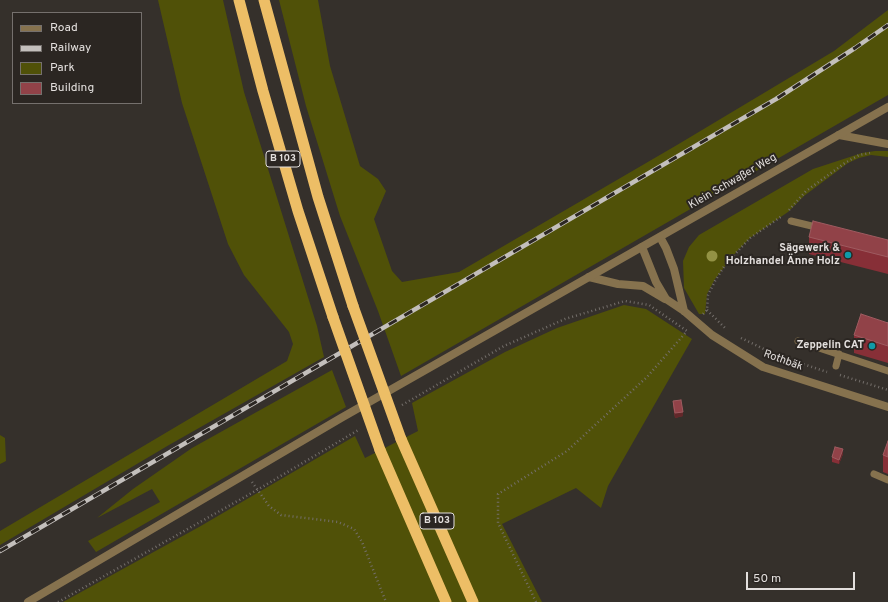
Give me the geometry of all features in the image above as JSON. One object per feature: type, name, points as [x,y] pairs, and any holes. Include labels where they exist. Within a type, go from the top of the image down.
[{"type":"highway","name":"B 103","points":[[239,0],[259,76],[298,211],[333,317],[380,450],[446,602]]},
{"type":"highway","name":"B 103","points":[[264,0],[318,197],[353,306],[401,439],[473,602]]},
{"type":"street","name":"Klein Schwaßer Weg","points":[[28,602],[246,472],[888,107]]},
{"type":"street","points":[[839,135],[888,144]]},
{"type":"street","points":[[660,236],[674,269],[684,311]]},
{"type":"street","name":"Rothbäk","points":[[642,247],[656,282],[666,299]]},
{"type":"street","name":"Rothbäk","points":[[589,277],[618,284],[643,286],[684,311],[712,336],[763,367],[888,407]]},
{"type":"lane","points":[[791,220],[827,230]]},
{"type":"lane","points":[[798,341],[888,371]]},
{"type":"lane","points":[[836,366],[839,354]]},
{"type":"lane","points":[[874,474],[888,480]]},
{"type":"path","points":[[707,310],[729,332]]},
{"type":"path","points":[[536,602],[498,523],[498,494],[567,451],[647,377],[687,331]]},
{"type":"path","points":[[735,336],[776,356],[888,390]]},
{"type":"path","points":[[246,472],[269,506],[281,515],[338,522],[354,529],[362,542],[386,602]]},
{"type":"green space","points":[[158,0],[223,0],[244,92],[317,326],[324,357],[169,445],[0,545],[0,531],[287,361],[293,344],[289,332],[244,275],[228,244],[182,103]]},
{"type":"green space","points":[[279,0],[318,0],[330,66],[360,166],[378,179],[386,191],[374,219],[392,271],[402,282],[459,272],[677,145],[834,51],[888,10],[888,95],[401,376],[378,311],[340,216],[306,106]]},
{"type":"green space","points":[[888,151],[888,157],[871,155],[848,163],[804,196],[788,212],[750,238],[737,251],[715,279],[707,294],[705,314],[699,314],[684,288],[683,261],[689,247],[699,235],[813,169],[862,153]]},
{"type":"green space","points":[[624,305],[646,309],[692,339],[608,486],[601,508],[576,488],[502,524],[542,602],[63,602],[199,527],[355,436],[365,458],[418,431],[412,403],[505,352],[557,328]]},
{"type":"green space","points":[[332,370],[346,407],[96,552],[88,541],[160,502],[152,489],[97,518],[133,489],[192,448]]},
{"type":"green space","points":[[0,435],[5,438],[6,461],[0,464]]},
{"type":"building","points":[[813,221],[888,240],[888,257],[809,237]]},
{"type":"building","points":[[861,314],[888,323],[888,346],[854,335]]},
{"type":"building","points":[[681,400],[683,412],[675,413],[673,401]]},
{"type":"building","points":[[888,441],[888,457],[883,455]]},
{"type":"building","points":[[835,447],[843,449],[839,460],[832,457]]},
{"type":"railway","points":[[0,551],[776,99],[888,25]]},
{"type":"place","name":"Sägewerk & Holzhandel Änne Holz","points":[[848,255]]},
{"type":"place","name":"Zeppelin CAT","points":[[872,346]]}]
